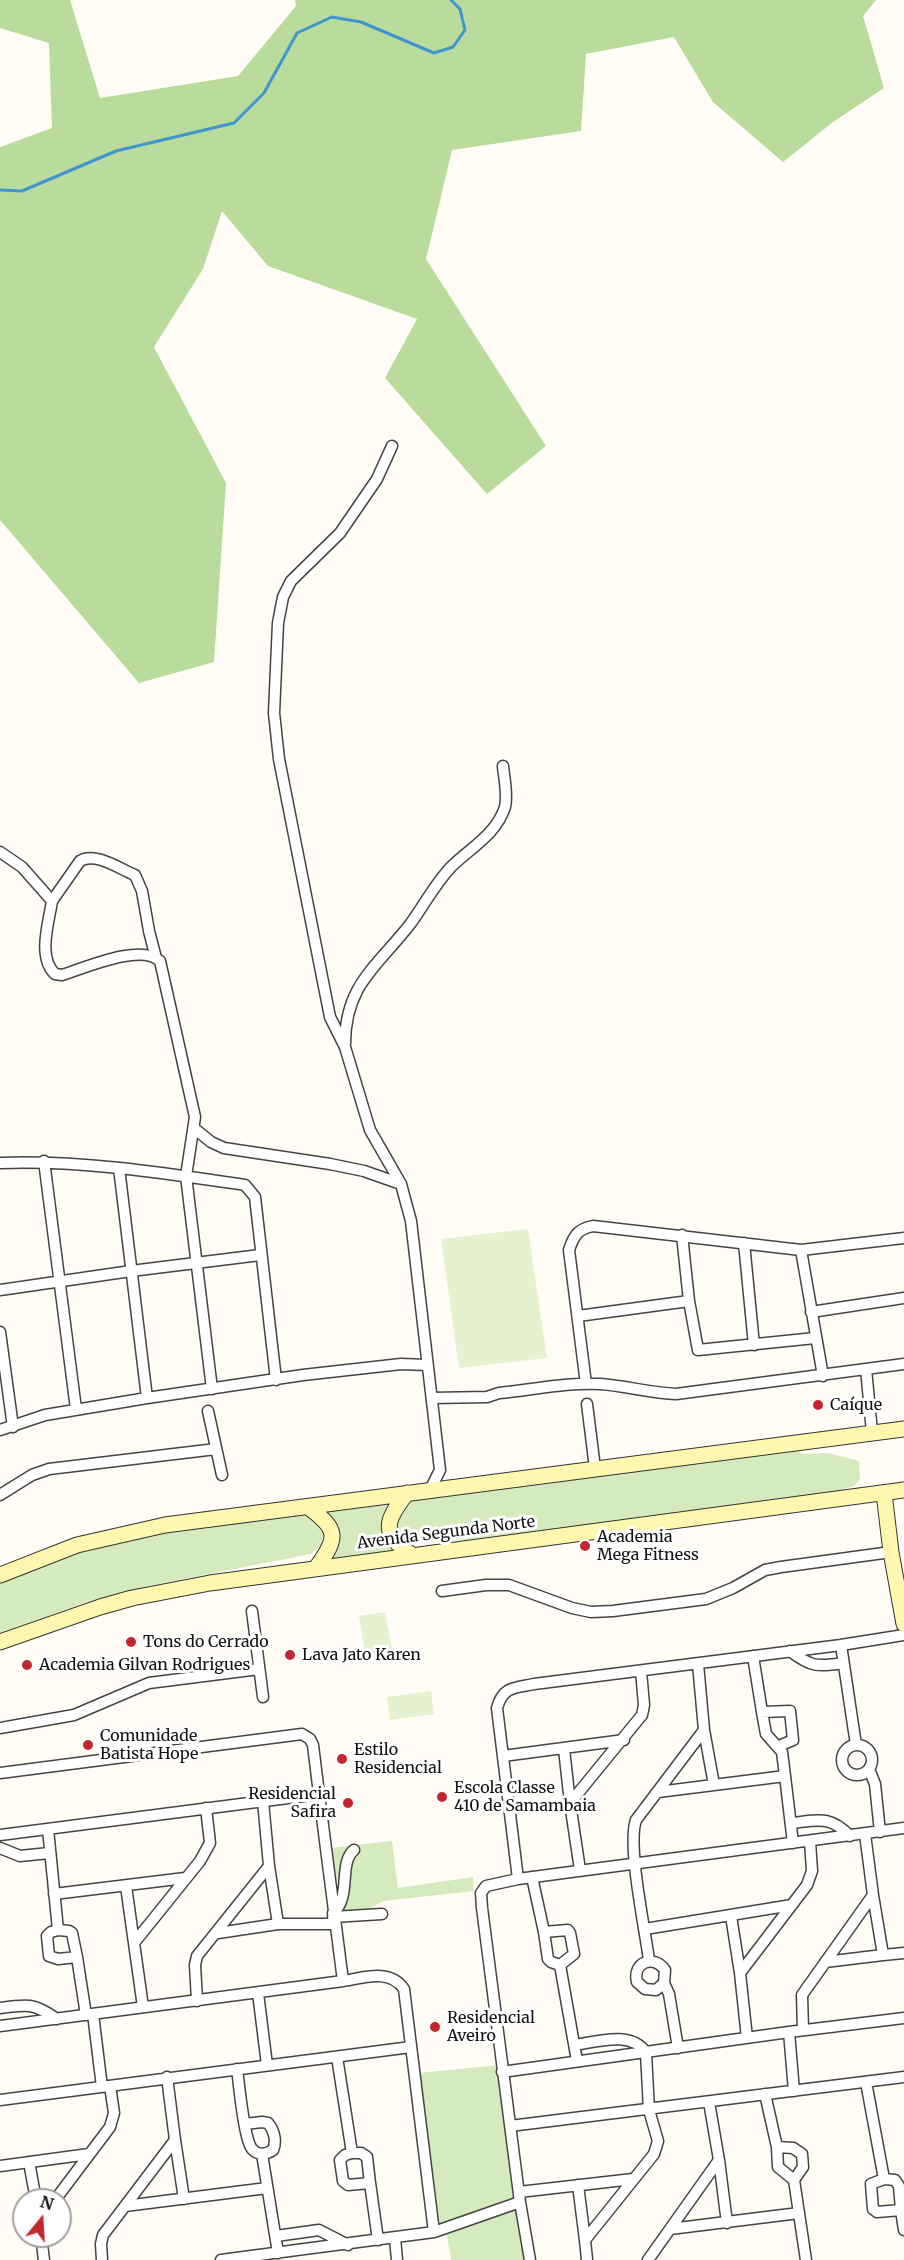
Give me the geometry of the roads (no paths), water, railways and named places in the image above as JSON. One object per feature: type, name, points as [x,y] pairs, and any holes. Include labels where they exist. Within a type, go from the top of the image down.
[{"type":"main road","points":[[0,1575],[77,1545],[154,1527],[904,1429]]},
{"type":"main road","name":"Avenida Segunda Norte","points":[[0,1642],[100,1606],[210,1583],[904,1490]]},
{"type":"main road","points":[[407,1493],[393,1511],[389,1521],[389,1532],[398,1545],[412,1555]]},
{"type":"main road","points":[[884,1493],[891,1552],[902,1595],[904,1624]]},
{"type":"main road","points":[[308,1507],[327,1521],[332,1533],[332,1543],[316,1568]]},
{"type":"street","points":[[393,446],[377,479],[339,533],[291,581],[283,597],[278,622],[274,713],[279,759],[330,1017],[345,1047],[370,1130],[401,1184],[411,1221],[440,1470],[430,1490]]},
{"type":"street","points":[[345,1047],[348,1007],[356,990],[414,919],[440,880],[461,857],[482,841],[497,822],[506,799],[503,766]]},
{"type":"street","points":[[0,852],[22,867],[52,901]]},
{"type":"street","points":[[156,958],[142,891],[135,875],[93,857],[80,861],[52,901],[46,945],[48,965],[55,974],[62,975],[126,956],[152,956],[160,962],[193,1104],[195,1129],[186,1176],[212,1389]]},
{"type":"street","points":[[195,1129],[211,1142],[224,1148],[330,1164],[364,1171],[401,1184]]},
{"type":"street","points":[[44,1161],[76,1409]]},
{"type":"street","points":[[0,1163],[44,1161],[119,1168],[245,1185],[255,1197],[276,1380]]},
{"type":"street","points":[[119,1168],[147,1398]]},
{"type":"street","points":[[586,1384],[569,1250],[574,1237],[581,1229],[593,1226],[801,1250],[904,1238]]},
{"type":"street","points":[[682,1235],[689,1300],[698,1350],[814,1338]]},
{"type":"street","points":[[744,1244],[754,1345]]},
{"type":"street","points":[[801,1250],[814,1338],[823,1376]]},
{"type":"street","points":[[0,1290],[131,1270],[260,1255]]},
{"type":"street","points":[[811,1312],[904,1298]]},
{"type":"street","points":[[579,1316],[689,1300]]},
{"type":"street","points":[[0,1332],[13,1427]]},
{"type":"street","points":[[0,1430],[45,1415],[147,1398],[303,1375],[401,1364],[427,1365]]},
{"type":"street","points":[[432,1398],[487,1397],[499,1393],[586,1384],[622,1386],[662,1394],[676,1394],[904,1364]]},
{"type":"street","points":[[866,1370],[872,1432]]},
{"type":"street","points":[[587,1404],[595,1468]]},
{"type":"street","points":[[208,1411],[222,1475]]},
{"type":"street","points":[[0,1495],[32,1475],[49,1469],[216,1449]]},
{"type":"street","points":[[440,1470],[455,1486]]},
{"type":"street","points":[[442,1592],[486,1585],[508,1585],[572,1608],[591,1612],[613,1611],[706,1599],[733,1588],[765,1570],[891,1552]]},
{"type":"street","points":[[252,1611],[263,1697]]},
{"type":"street","points":[[518,1879],[497,1708],[503,1694],[508,1690],[534,1684],[904,1635]]},
{"type":"street","points":[[841,1645],[856,1745]]},
{"type":"street","points":[[790,1651],[814,1666],[843,1663]]},
{"type":"street","points":[[753,1656],[766,1734],[782,1752],[793,1843]]},
{"type":"street","points":[[698,1664],[705,1731],[714,1785]]},
{"type":"street","points":[[0,1728],[74,1715],[149,1683],[259,1669]]},
{"type":"street","points":[[570,1803],[624,1740],[644,1712],[641,1671]]},
{"type":"street","points":[[762,1712],[790,1711],[793,1740],[779,1746]]},
{"type":"street","points":[[649,1960],[635,1862],[634,1826],[636,1820],[705,1731]]},
{"type":"street","points":[[0,1773],[302,1734],[310,1739],[313,1745],[333,1918],[343,1981]]},
{"type":"street","points":[[503,1756],[624,1740]]},
{"type":"street","points":[[856,1745],[862,1746],[870,1753],[872,1764],[869,1769],[858,1775],[851,1774],[843,1764],[845,1752],[856,1745]]},
{"type":"street","points":[[564,1749],[580,1870]]},
{"type":"street","points":[[869,1769],[875,1784],[880,1832]]},
{"type":"street","points":[[658,1792],[785,1776]]},
{"type":"street","points":[[0,1835],[319,1794]]},
{"type":"street","points":[[263,1801],[269,1866],[278,1924]]},
{"type":"street","points":[[134,1943],[200,1861],[210,1844],[206,1808]]},
{"type":"street","points":[[792,1823],[826,1820],[840,1826],[850,1836]]},
{"type":"street","points":[[530,2260],[502,2072],[481,1893],[486,1886],[518,1879],[635,1862],[904,1828]]},
{"type":"street","points":[[48,1829],[58,1930]]},
{"type":"street","points":[[865,1834],[883,1955]]},
{"type":"street","points":[[740,1973],[807,1885],[812,1871],[810,1841]]},
{"type":"street","points":[[0,1848],[20,1856],[49,1853]]},
{"type":"street","points":[[333,1918],[341,1903],[349,1856],[354,1850]]},
{"type":"street","points":[[197,2001],[196,1960],[269,1866]]},
{"type":"street","points":[[532,1877],[548,1959],[560,1965]]},
{"type":"street","points":[[54,1894],[185,1878]]},
{"type":"street","points":[[126,1886],[143,2007]]},
{"type":"street","points":[[803,2030],[802,1995],[873,1895]]},
{"type":"street","points":[[645,1929],[792,1905]]},
{"type":"street","points":[[218,1933],[278,1924],[382,1914]]},
{"type":"street","points":[[731,1916],[747,2038]]},
{"type":"street","points":[[64,2188],[104,2136],[113,2118],[72,1933],[58,1930],[47,1936],[49,1956],[58,1959],[77,1957]]},
{"type":"street","points":[[544,1932],[568,1930],[570,1933],[574,1954],[560,1965]]},
{"type":"street","points":[[825,1962],[904,1953]]},
{"type":"street","points":[[649,1960],[661,1964],[666,1976],[664,1983],[661,1987],[650,1991],[645,1989],[637,1982],[636,1971],[643,1962],[649,1960]]},
{"type":"street","points":[[560,1965],[577,2061]]},
{"type":"street","points":[[0,2026],[385,1976],[397,1980],[404,1989],[434,2232]]},
{"type":"street","points":[[664,1983],[669,1994],[678,2048]]},
{"type":"street","points":[[258,1993],[267,2065]]},
{"type":"street","points":[[0,2008],[35,2006],[57,2019]]},
{"type":"street","points":[[502,2072],[904,2018]]},
{"type":"street","points":[[789,2032],[794,2091]]},
{"type":"street","points":[[575,2045],[624,2040],[639,2044],[646,2053],[649,2110],[658,2141],[657,2147],[585,2241]]},
{"type":"street","points":[[0,2100],[411,2047]]},
{"type":"street","points":[[337,2057],[352,2153]]},
{"type":"street","points":[[237,2069],[245,2124],[251,2147],[253,2151],[262,2154],[271,2152],[275,2146],[271,2127],[262,2122],[245,2124]]},
{"type":"street","points":[[167,2077],[184,2199]]},
{"type":"street","points":[[510,2126],[904,2077]]},
{"type":"street","points":[[866,2082],[884,2179]]},
{"type":"street","points":[[765,2094],[777,2148],[778,2167],[794,2180]]},
{"type":"street","points":[[709,2102],[720,2160],[727,2223]]},
{"type":"street","points":[[102,2260],[101,2244],[104,2235],[175,2140]]},
{"type":"street","points":[[777,2148],[793,2148],[802,2154],[803,2167],[794,2180],[806,2260]]},
{"type":"street","points":[[370,2183],[348,2185],[343,2181],[340,2160],[352,2153],[367,2157],[378,2240]]},
{"type":"street","points":[[0,2166],[89,2154]]},
{"type":"street","points":[[262,2154],[278,2253]]},
{"type":"street","points":[[648,2260],[720,2160]]},
{"type":"street","points":[[28,2162],[33,2188]]},
{"type":"street","points":[[221,2260],[254,2258],[434,2232],[519,2197],[633,2179]]},
{"type":"street","points":[[901,2210],[877,2212],[873,2209],[870,2184],[892,2179],[899,2186],[904,2230]]},
{"type":"street","points":[[578,2186],[587,2260]]},
{"type":"street","points":[[125,2206],[267,2188]]},
{"type":"street","points":[[670,2229],[799,2213]]},
{"type":"street","points":[[276,2236],[319,2230],[348,2245]]},
{"type":"street","points":[[395,2238],[397,2260]]},
{"type":"street","points":[[322,2248],[324,2260]]},
{"type":"waterway","points":[[0,190],[22,191],[116,151],[234,123],[264,93],[297,33],[332,17],[361,22],[434,53],[453,47],[465,30],[460,9],[451,0]]},
{"type":"place","name":"Caíque","points":[[818,1405]]},
{"type":"place","name":"Academia Mega Fitness","points":[[585,1546]]},
{"type":"place","name":"Tons do Cerrado","points":[[131,1642]]},
{"type":"place","name":"Lava Jato Karen","points":[[290,1655]]},
{"type":"place","name":"Academia Gilvan Rodrigues","points":[[27,1665]]},
{"type":"place","name":"Comunidade Batista Hope","points":[[88,1745]]},
{"type":"place","name":"Estilo Residencial","points":[[342,1759]]},
{"type":"place","name":"Escola Classe 410 de Samambaia","points":[[442,1797]]},
{"type":"place","name":"Residencial Safira","points":[[348,1803]]},
{"type":"place","name":"Residencial Aveiro","points":[[435,2027]]}]
